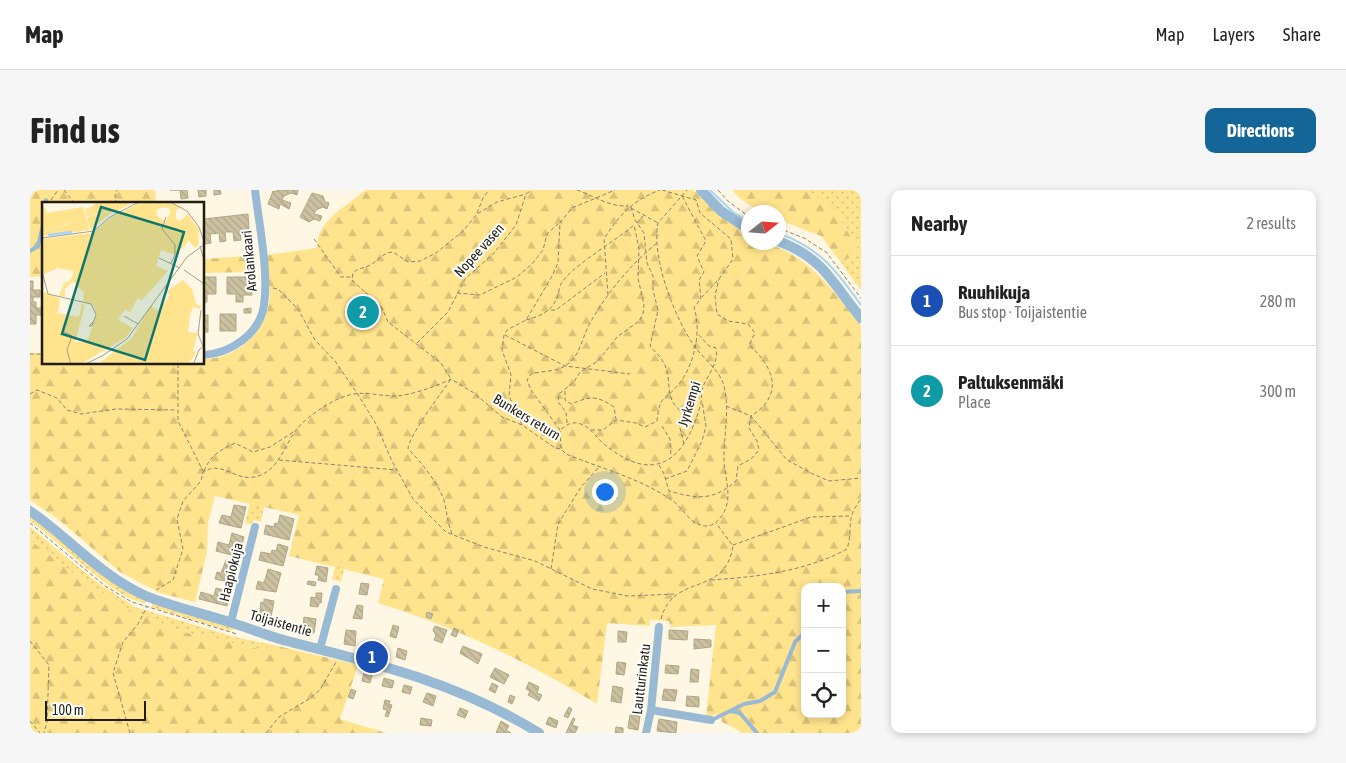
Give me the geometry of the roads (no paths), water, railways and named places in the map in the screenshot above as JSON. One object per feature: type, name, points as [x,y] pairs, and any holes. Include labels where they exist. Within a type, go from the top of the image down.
[{"type":"street","name":"Arolankaari","points":[[205,356],[232,347],[254,329],[262,314],[265,287],[255,190]]},
{"type":"street","points":[[701,190],[721,211],[741,224]]},
{"type":"street","points":[[786,244],[814,259],[861,318]]},
{"type":"street","name":"Toijaistentie","points":[[30,511],[63,535],[111,576],[149,603],[231,622],[289,642],[320,648],[393,668],[435,682],[476,699],[539,733]]},
{"type":"street","name":"Haapiokuja","points":[[231,622],[255,527]]},
{"type":"street","points":[[320,648],[336,589]]},
{"type":"street","name":"Lautturinkatu","points":[[646,733],[651,710],[659,627]]},
{"type":"street","points":[[651,710],[711,720]]},
{"type":"lane","points":[[30,251],[38,246],[42,229]]},
{"type":"lane","points":[[846,592],[861,591]]},
{"type":"lane","points":[[711,720],[744,704],[760,701],[775,692],[795,642],[801,636]]},
{"type":"lane","points":[[731,711],[740,713],[757,733]]},
{"type":"waterway","points":[[710,190],[733,212],[741,217]]},
{"type":"waterway","points":[[786,236],[816,253],[826,262],[861,305]]},
{"type":"place","name":"Paltuksenmäki","points":[[363,312]]},
{"type":"place","name":"Ruuhikuja","points":[[372,657]]}]
